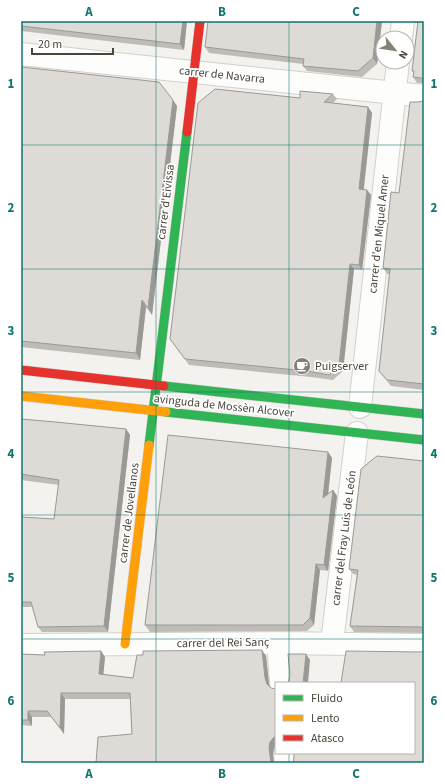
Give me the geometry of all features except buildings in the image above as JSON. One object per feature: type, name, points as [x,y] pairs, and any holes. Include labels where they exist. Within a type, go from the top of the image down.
[{"type":"main road","name":"carrer d'Eivissa","points":[[157,385],[200,21]]},
{"type":"main road","name":"avinguda de Mossèn Alcover","points":[[21,370],[424,414]]},
{"type":"main road","name":"carrer de Jovellanos","points":[[126,644],[157,385]]},
{"type":"main road","name":"avinguda de Mossèn Alcover","points":[[21,396],[424,440]]},
{"type":"street","name":"carrer de Navarra","points":[[21,54],[424,96]]},
{"type":"street","name":"carrer d'en Miquel Amer","points":[[360,407],[397,70]]},
{"type":"street","name":"carrer del Fray Luis de León","points":[[332,643],[357,433]]},
{"type":"street","name":"carrer del Rei Sanç","points":[[21,645],[278,642],[424,645]]},
{"type":"street","points":[[278,642],[281,682]]},
{"type":"traffic: fast","points":[[149,445],[187,132]]},
{"type":"traffic: fast","points":[[164,386],[424,414]]},
{"type":"traffic: fast","points":[[166,412],[424,440]]},
{"type":"traffic: slow","points":[[21,396],[166,412]]},
{"type":"traffic: slow","points":[[125,644],[149,445]]},
{"type":"traffic: jam","points":[[187,132],[200,21]]},
{"type":"traffic: jam","points":[[21,370],[164,386]]},
{"type":"place","name":"Puigserver","points":[[302,366]]}]
